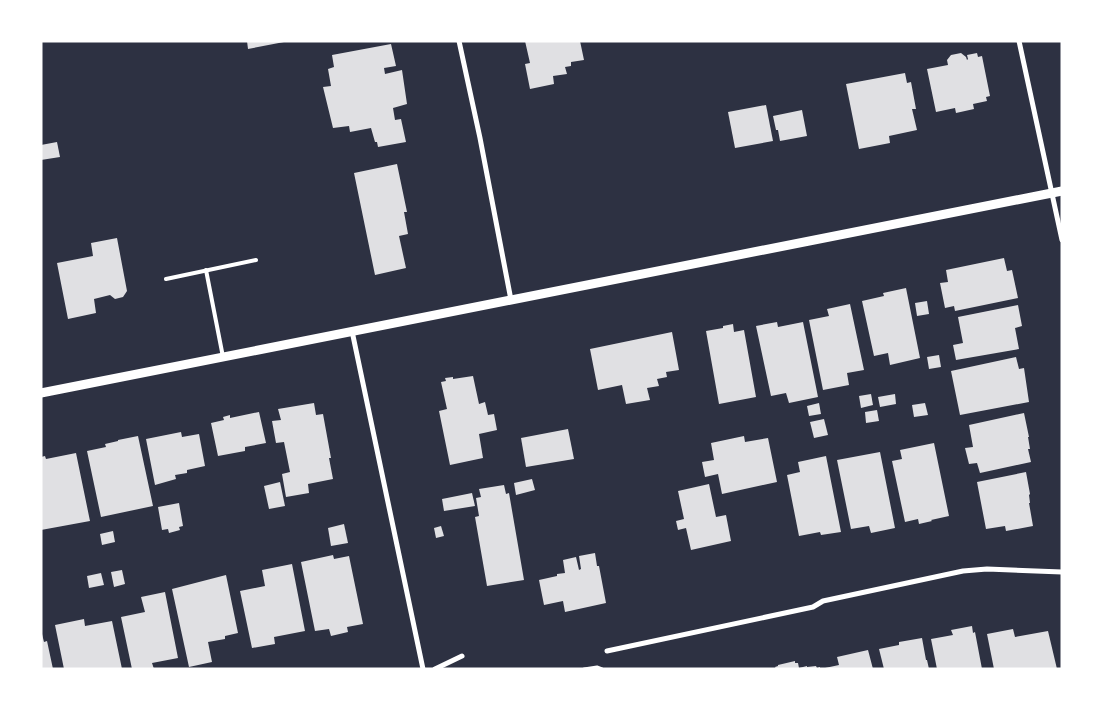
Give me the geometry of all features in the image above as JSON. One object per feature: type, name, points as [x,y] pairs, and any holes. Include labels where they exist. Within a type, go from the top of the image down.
[{"type":"street","points":[[459,41],[511,300]]},
{"type":"street","points":[[1019,41],[1062,240]]},
{"type":"street","points":[[41,393],[1062,191]]},
{"type":"street","points":[[352,331],[423,669]]},
{"type":"street","points":[[607,651],[813,607],[823,601],[963,571],[987,569],[1062,572]]},
{"type":"street","points":[[435,669],[462,656]]},
{"type":"lane","points":[[166,279],[256,260]]},
{"type":"lane","points":[[206,270],[222,357]]},
{"type":"path","points":[[584,669],[597,666],[602,669]]},
{"type":"building","points":[[247,41],[284,41],[284,42],[248,49]]},
{"type":"building","points":[[525,41],[580,41],[584,60],[571,62],[571,66],[565,67],[567,74],[553,76],[554,84],[530,89],[525,64],[530,63]]},
{"type":"building","points":[[391,44],[396,66],[384,68],[385,74],[402,70],[407,104],[393,108],[395,120],[401,119],[406,142],[378,147],[371,128],[350,132],[349,126],[333,128],[323,87],[331,86],[328,69],[334,67],[332,55]]},
{"type":"building","points":[[961,53],[967,60],[967,55],[977,53],[978,57],[982,56],[990,96],[986,97],[987,101],[973,104],[974,109],[956,113],[955,108],[936,112],[927,69],[948,65],[947,60],[951,55]]},
{"type":"building","points":[[905,73],[907,83],[911,82],[916,109],[912,109],[917,130],[889,136],[890,143],[859,149],[846,84]]},
{"type":"building","points":[[766,105],[773,141],[735,148],[728,112]]},
{"type":"building","points":[[802,110],[807,136],[780,141],[773,116]]},
{"type":"building","points":[[57,142],[60,157],[41,160],[41,145]]},
{"type":"building","points":[[397,164],[407,212],[404,212],[408,234],[399,236],[406,268],[375,275],[354,173]]},
{"type":"building","points":[[117,238],[127,291],[123,297],[115,299],[110,295],[94,299],[96,313],[68,319],[57,263],[93,256],[91,243]]},
{"type":"building","points":[[1004,258],[1007,271],[1012,270],[1018,298],[955,311],[954,306],[945,308],[940,283],[948,282],[946,270]]},
{"type":"building","points":[[906,288],[920,358],[890,365],[888,353],[874,356],[862,301],[884,296],[883,293]]},
{"type":"building","points":[[927,301],[929,314],[917,316],[915,303]]},
{"type":"building","points":[[850,304],[864,370],[847,373],[849,385],[823,390],[809,320],[829,316],[827,309]]},
{"type":"building","points":[[1018,305],[1022,326],[1015,328],[1019,349],[956,360],[953,345],[963,343],[958,317]]},
{"type":"building","points":[[777,322],[778,327],[803,322],[818,397],[789,403],[786,393],[771,396],[756,326]]},
{"type":"building","points":[[733,324],[734,332],[744,330],[756,397],[719,404],[706,331]]},
{"type":"building","points":[[672,332],[679,370],[666,372],[667,377],[657,379],[659,386],[647,388],[650,400],[626,404],[622,385],[598,390],[590,349]]},
{"type":"building","points":[[939,355],[941,367],[929,369],[927,357]]},
{"type":"building","points":[[1016,357],[1019,369],[1024,368],[1029,402],[960,415],[951,371]]},
{"type":"building","points":[[473,376],[479,404],[485,402],[488,415],[494,414],[497,430],[479,434],[483,458],[450,465],[439,411],[447,409],[441,382],[446,381],[445,378],[453,377],[453,379]]},
{"type":"building","points":[[871,394],[873,405],[861,408],[859,396]]},
{"type":"building","points":[[895,394],[896,404],[880,407],[878,397]]},
{"type":"building","points":[[314,403],[316,415],[323,414],[333,479],[308,484],[309,493],[286,497],[282,474],[290,472],[284,442],[276,443],[272,421],[281,420],[278,409]]},
{"type":"building","points":[[819,403],[821,414],[809,416],[807,406]]},
{"type":"building","points":[[925,403],[928,415],[914,417],[912,405]]},
{"type":"building","points":[[877,410],[879,421],[866,423],[865,412]]},
{"type":"building","points":[[259,412],[266,443],[245,447],[245,451],[218,456],[211,423],[224,420],[223,417],[230,415],[230,418]]},
{"type":"building","points":[[1024,413],[1029,437],[1030,449],[1028,449],[1031,462],[980,473],[977,463],[969,464],[965,448],[973,447],[969,425]]},
{"type":"building","points":[[824,419],[828,435],[814,438],[810,422]]},
{"type":"building","points":[[568,429],[574,459],[526,467],[521,438]]},
{"type":"building","points":[[181,432],[182,437],[199,434],[205,466],[187,470],[187,473],[175,475],[176,479],[155,485],[146,439]]},
{"type":"building","points":[[138,436],[153,506],[101,517],[87,451],[106,447],[105,444],[118,440]]},
{"type":"building","points":[[744,436],[745,442],[768,438],[777,482],[722,494],[718,474],[705,477],[702,462],[714,460],[711,443]]},
{"type":"building","points":[[934,443],[949,516],[919,524],[918,519],[905,522],[892,461],[902,459],[900,450]]},
{"type":"building","points":[[880,452],[895,528],[871,533],[869,526],[851,529],[837,460]]},
{"type":"building","points":[[76,453],[90,521],[41,530],[41,457],[45,456],[46,459]]},
{"type":"building","points":[[826,456],[841,532],[821,535],[820,532],[799,536],[787,475],[800,472],[798,462]]},
{"type":"building","points":[[1026,472],[1033,526],[1006,531],[1005,526],[986,529],[977,482]]},
{"type":"building","points":[[532,479],[535,490],[516,495],[514,483]]},
{"type":"building","points":[[280,482],[285,506],[269,509],[264,486]]},
{"type":"building","points":[[709,484],[716,517],[726,515],[731,541],[691,550],[686,528],[678,530],[676,521],[684,519],[678,491]]},
{"type":"building","points":[[504,485],[506,494],[509,493],[524,580],[487,586],[475,517],[479,516],[476,498],[481,497],[479,489]]},
{"type":"building","points":[[472,493],[475,506],[444,511],[442,499]]},
{"type":"building","points":[[179,503],[183,526],[179,527],[180,530],[169,533],[168,529],[162,530],[158,507]]},
{"type":"building","points":[[344,524],[348,543],[331,546],[328,528]]},
{"type":"building","points":[[441,526],[444,536],[436,538],[434,528]]},
{"type":"building","points":[[113,531],[115,542],[102,545],[100,534]]},
{"type":"building","points":[[595,553],[606,603],[565,612],[563,601],[544,605],[539,580],[565,573],[563,560],[576,557],[579,570],[581,569],[579,556]]},
{"type":"building","points":[[333,555],[334,559],[349,556],[363,624],[347,627],[348,632],[331,636],[329,629],[315,631],[301,562]]},
{"type":"building","points":[[292,564],[305,631],[274,637],[275,644],[252,648],[240,591],[265,586],[262,570]]},
{"type":"building","points":[[122,570],[125,584],[114,587],[111,572]]},
{"type":"building","points":[[101,573],[104,585],[89,588],[87,576]]},
{"type":"building","points":[[226,575],[238,633],[225,636],[225,639],[208,642],[212,662],[189,667],[172,589]]},
{"type":"building","points":[[165,592],[178,658],[152,663],[154,669],[132,669],[121,617],[145,612],[141,597]]},
{"type":"building","points":[[84,619],[85,626],[112,621],[122,669],[64,669],[55,625]]},
{"type":"building","points":[[972,626],[973,633],[975,632],[982,669],[937,669],[931,639],[953,635],[951,630]]},
{"type":"building","points":[[1013,629],[1015,637],[1048,631],[1057,669],[994,669],[987,634]]},
{"type":"building","points":[[41,634],[44,642],[47,641],[53,669],[41,669]]},
{"type":"building","points":[[922,638],[929,669],[884,669],[879,649],[899,645],[899,642]]},
{"type":"building","points":[[868,650],[873,669],[825,669],[839,665],[837,657]]},
{"type":"building","points":[[795,661],[795,663],[798,663],[799,668],[816,666],[817,668],[820,667],[820,669],[776,669],[775,667]]}]
